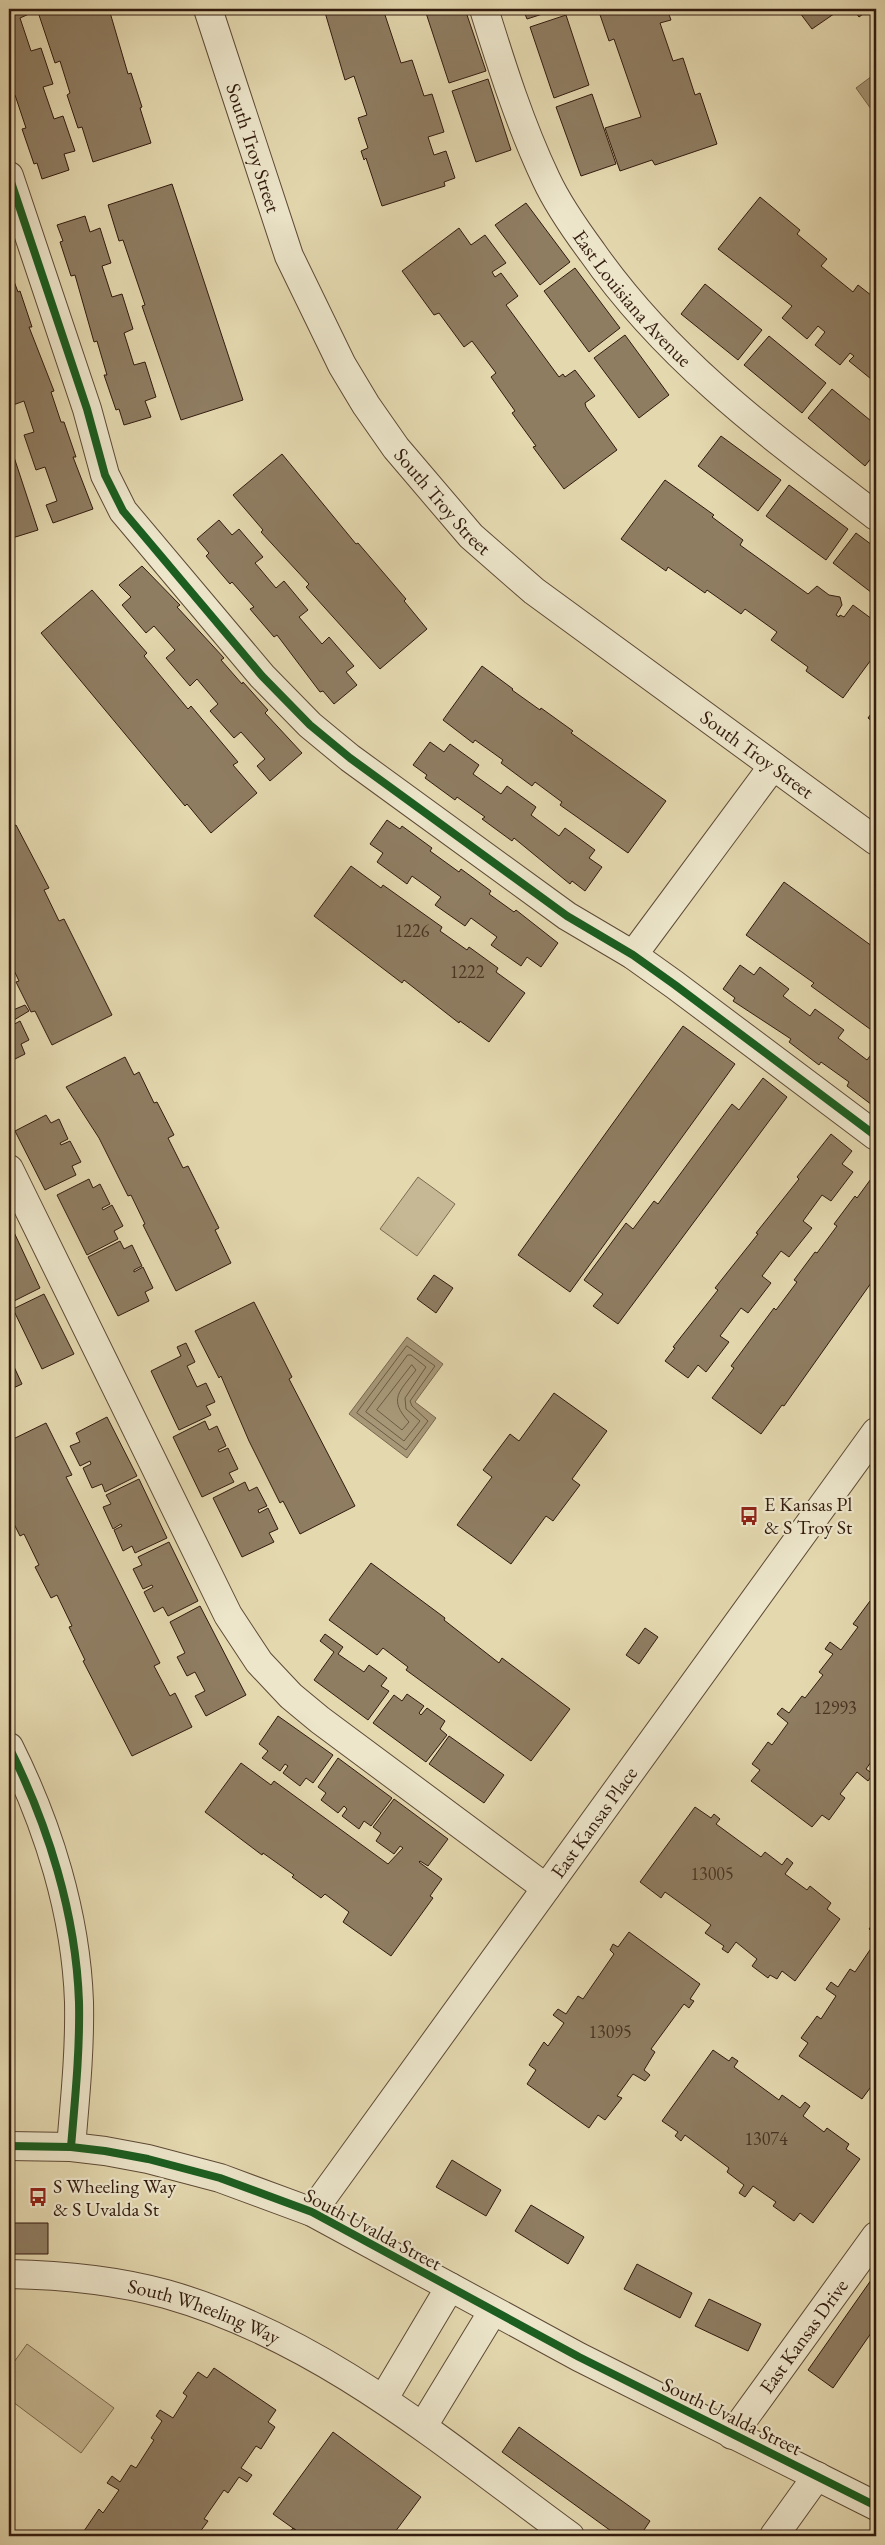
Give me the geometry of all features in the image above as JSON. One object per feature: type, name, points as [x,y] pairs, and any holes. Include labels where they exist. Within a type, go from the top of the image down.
[{"type":"street","name":"South Troy Street","points":[[208,9],[289,256],[342,365],[366,405],[396,448],[471,536],[534,591],[876,841]]},
{"type":"street","name":"East Louisiana Avenue","points":[[484,9],[518,117],[547,180],[566,215],[614,283],[651,327],[718,393],[759,427],[876,516]]},
{"type":"street","points":[[9,176],[87,409],[105,475],[123,511],[262,676],[310,725],[350,758],[567,916],[633,955],[876,1136]]},
{"type":"street","points":[[633,955],[773,766]]},
{"type":"street","points":[[9,1169],[228,1615],[259,1662],[276,1682],[320,1720],[546,1888]]},
{"type":"street","name":"East Kansas Place","points":[[312,2212],[876,1432]]},
{"type":"street","points":[[9,1747],[48,1840],[60,1877],[74,1954],[79,2002],[71,2147],[9,2146]]},
{"type":"street","name":"South Uvalda Street","points":[[71,2147],[105,2151],[198,2171],[312,2212],[578,2358],[876,2506]]},
{"type":"street","name":"East Kansas Drive","points":[[732,2435],[876,2236]]},
{"type":"street","name":"South Wheeling Way","points":[[9,2274],[52,2275],[100,2281],[186,2300],[270,2334],[331,2366],[384,2398],[570,2536]]},
{"type":"street","points":[[384,2398],[450,2288]]},
{"type":"street","points":[[423,2426],[493,2311]]},
{"type":"street","points":[[774,2536],[817,2476]]},
{"type":"shaded area","points":[[418,1177],[455,1204],[417,1256],[380,1229]]},
{"type":"shaded area","points":[[27,2344],[114,2408],[81,2453],[9,2399],[9,2369]]},
{"type":"water","points":[[876,73],[876,116],[856,88]]},
{"type":"water","points":[[407,1337],[443,1364],[415,1402],[436,1418],[407,1458],[349,1414]]},
{"type":"building","points":[[9,9],[27,9],[29,14],[20,18],[31,51],[41,48],[53,84],[43,87],[54,119],[63,116],[75,151],[64,154],[69,170],[42,179],[37,163],[34,164],[22,129],[26,128],[15,95],[12,97],[9,87]]},
{"type":"building","points":[[37,9],[109,9],[128,74],[131,73],[142,107],[140,108],[151,143],[93,162],[82,127],[78,128],[67,95],[70,93],[60,61],[55,63]]},
{"type":"building","points":[[324,9],[383,9],[401,63],[412,60],[424,96],[432,94],[444,132],[428,137],[434,155],[446,151],[455,178],[444,182],[445,186],[382,206],[366,158],[364,160],[361,151],[368,148],[358,118],[367,115],[354,76],[345,80]]},
{"type":"building","points":[[407,9],[425,9],[408,14]]},
{"type":"building","points":[[439,9],[465,9],[486,71],[449,83],[426,13]]},
{"type":"building","points":[[523,9],[558,9],[527,19]]},
{"type":"building","points":[[598,9],[667,9],[671,20],[660,23],[673,61],[683,58],[695,95],[700,93],[717,144],[655,165],[652,160],[620,171],[605,128],[641,117],[614,39],[609,41]]},
{"type":"building","points":[[797,9],[841,9],[812,29]]},
{"type":"building","points":[[853,9],[870,9],[859,17]]},
{"type":"building","points":[[566,15],[589,85],[554,98],[530,27]]},
{"type":"building","points":[[488,79],[511,150],[476,162],[452,91]]},
{"type":"building","points":[[592,94],[616,164],[581,176],[556,107]]},
{"type":"building","points":[[172,184],[243,400],[181,420],[142,306],[145,305],[123,240],[119,241],[108,205]]},
{"type":"building","points":[[760,197],[800,230],[797,234],[827,259],[821,266],[853,292],[858,285],[876,299],[876,383],[849,361],[854,356],[850,353],[840,365],[815,345],[825,332],[818,326],[807,339],[782,318],[792,306],[718,249]]},
{"type":"building","points":[[526,203],[570,262],[540,285],[495,225]]},
{"type":"building","points":[[85,216],[90,232],[100,228],[111,263],[102,266],[112,297],[122,294],[133,329],[124,333],[134,365],[145,362],[156,397],[145,401],[151,417],[124,425],[119,409],[116,410],[104,375],[107,375],[97,341],[94,342],[75,275],[71,276],[60,242],[63,241],[57,225]]},
{"type":"building","points":[[459,228],[471,245],[485,235],[506,263],[492,272],[495,277],[501,273],[518,296],[506,305],[559,377],[563,374],[565,377],[575,370],[595,396],[585,403],[586,407],[617,450],[564,489],[533,447],[536,446],[512,413],[515,411],[491,377],[496,373],[472,341],[464,347],[439,313],[434,315],[402,271]]},
{"type":"building","points":[[575,268],[620,328],[589,352],[544,291]]},
{"type":"building","points":[[12,276],[18,292],[20,291],[32,327],[29,327],[54,391],[51,392],[61,422],[64,422],[76,457],[73,457],[93,509],[53,523],[46,505],[57,501],[45,467],[36,470],[24,435],[34,432],[24,401],[13,405],[9,391],[9,368],[12,367],[9,359],[9,277]]},
{"type":"building","points":[[705,284],[762,330],[738,360],[681,314]]},
{"type":"building","points":[[625,335],[669,395],[639,418],[594,358]]},
{"type":"building","points":[[769,336],[826,383],[802,413],[744,365]]},
{"type":"building","points":[[832,389],[876,425],[876,452],[865,466],[808,418]]},
{"type":"building","points":[[721,436],[781,480],[758,511],[698,466]]},
{"type":"building","points":[[9,451],[11,458],[14,457],[38,530],[9,539]]},
{"type":"building","points":[[282,454],[356,544],[358,543],[406,599],[404,601],[427,629],[380,669],[306,587],[309,584],[261,532],[263,530],[233,495]]},
{"type":"building","points":[[665,480],[714,515],[712,517],[743,540],[740,545],[808,594],[817,586],[829,595],[840,597],[842,605],[836,615],[844,617],[853,605],[876,622],[876,653],[843,698],[806,671],[808,667],[771,640],[777,632],[745,609],[741,614],[707,590],[705,593],[668,567],[666,571],[621,539]]},
{"type":"building","points":[[789,485],[848,529],[826,560],[766,516]]},
{"type":"building","points":[[219,520],[232,535],[239,529],[263,557],[255,563],[276,588],[284,581],[308,610],[299,617],[322,644],[329,637],[354,666],[346,672],[357,685],[334,704],[323,691],[320,692],[277,635],[274,637],[250,609],[254,607],[232,582],[230,584],[206,556],[209,553],[197,539]]},
{"type":"building","points":[[856,533],[876,548],[876,596],[833,563]]},
{"type":"building","points":[[142,566],[180,605],[177,607],[224,658],[221,660],[268,710],[265,713],[302,753],[270,781],[257,766],[265,759],[241,732],[234,738],[210,711],[218,704],[197,679],[190,686],[166,658],[175,650],[154,626],[146,633],[122,605],[131,597],[119,585]]},
{"type":"building","points":[[92,590],[147,653],[144,656],[188,709],[191,706],[238,762],[233,765],[257,793],[211,833],[187,804],[185,806],[41,633]]},
{"type":"building","points":[[482,666],[512,690],[573,731],[571,733],[666,801],[628,853],[560,805],[562,802],[535,782],[532,786],[501,763],[503,760],[475,740],[473,743],[443,720]]},
{"type":"building","points":[[876,707],[876,724],[868,718]]},
{"type":"building","points":[[430,742],[444,752],[450,744],[479,765],[473,774],[501,794],[507,786],[536,807],[531,815],[559,836],[565,828],[595,850],[589,858],[602,867],[585,891],[572,881],[570,884],[514,838],[512,841],[482,819],[485,817],[457,797],[455,800],[425,778],[427,775],[413,765]]},
{"type":"building","points":[[387,820],[400,829],[402,826],[432,848],[430,851],[459,872],[461,869],[491,891],[489,894],[514,912],[516,910],[558,943],[541,967],[527,957],[521,966],[491,945],[497,937],[471,918],[465,926],[435,905],[441,897],[412,876],[407,884],[377,862],[383,853],[370,844]]},
{"type":"building","points":[[16,825],[49,888],[44,890],[59,921],[64,919],[112,1015],[52,1045],[35,1011],[31,1012],[16,982],[19,981],[9,960],[9,828]]},
{"type":"building","points":[[351,866],[381,888],[383,885],[442,927],[440,931],[467,950],[469,947],[498,968],[496,972],[525,993],[489,1042],[460,1021],[459,1023],[404,980],[402,983],[314,916]]},
{"type":"building","points":[[784,882],[876,949],[876,1030],[871,1027],[870,1029],[811,986],[814,983],[746,935]]},
{"type":"building","points":[[740,965],[754,975],[760,967],[789,989],[783,996],[810,1016],[815,1009],[844,1030],[838,1038],[867,1060],[873,1052],[876,1055],[876,1108],[847,1086],[849,1082],[821,1062],[819,1065],[789,1042],[791,1039],[733,1001],[735,998],[723,989]]},
{"type":"building","points":[[9,1001],[13,1010],[25,1005],[29,1011],[9,1023]]},
{"type":"building","points":[[20,1021],[29,1040],[21,1044],[25,1054],[9,1062],[9,1023],[11,1026]]},
{"type":"building","points":[[683,1026],[735,1064],[570,1292],[518,1255]]},
{"type":"building","points":[[125,1057],[134,1075],[139,1072],[154,1103],[157,1102],[174,1135],[168,1138],[183,1168],[188,1166],[219,1228],[215,1230],[231,1263],[176,1291],[143,1225],[145,1224],[131,1195],[128,1196],[99,1138],[66,1087]]},
{"type":"building","points":[[763,1078],[787,1097],[618,1324],[593,1306],[603,1294],[584,1280],[626,1223],[633,1229],[654,1201],[658,1204],[732,1104],[739,1110]]},
{"type":"building","points":[[46,1115],[51,1123],[59,1119],[68,1139],[60,1143],[61,1145],[70,1141],[81,1162],[72,1166],[76,1175],[45,1190],[15,1131]]},
{"type":"building","points":[[831,1134],[852,1151],[842,1164],[853,1172],[831,1201],[822,1195],[803,1221],[812,1228],[789,1257],[781,1251],[762,1276],[771,1283],[748,1313],[741,1308],[720,1336],[729,1342],[706,1372],[698,1365],[688,1378],[665,1361],[675,1348],[673,1347],[718,1290],[715,1288],[758,1234],[756,1233],[799,1179],[797,1177]]},
{"type":"building","points":[[876,1172],[876,1276],[784,1406],[782,1405],[761,1434],[712,1398],[734,1368],[731,1366],[774,1308],[776,1310],[797,1282],[794,1280],[837,1226],[834,1224],[855,1196],[857,1198]]},
{"type":"building","points":[[89,1179],[93,1188],[100,1184],[110,1204],[102,1208],[103,1210],[112,1205],[123,1226],[114,1231],[118,1239],[87,1255],[57,1195]]},
{"type":"building","points":[[12,1228],[40,1288],[10,1303],[9,1229]]},
{"type":"building","points":[[120,1241],[124,1249],[132,1245],[142,1266],[134,1270],[134,1272],[143,1267],[153,1288],[145,1292],[149,1301],[118,1316],[88,1257]]},
{"type":"building","points":[[434,1275],[453,1288],[436,1313],[417,1299]]},
{"type":"building","points":[[44,1294],[74,1354],[42,1369],[13,1309]]},
{"type":"building","points":[[254,1302],[292,1377],[289,1379],[355,1506],[300,1534],[283,1501],[280,1503],[249,1441],[221,1376],[219,1378],[195,1331]]},
{"type":"building","points":[[186,1343],[195,1362],[187,1366],[197,1387],[206,1383],[215,1402],[206,1406],[211,1415],[179,1430],[151,1371],[181,1356],[177,1347]]},
{"type":"building","points":[[9,1356],[22,1384],[9,1390]]},
{"type":"building","points":[[554,1393],[607,1431],[572,1479],[580,1485],[553,1521],[546,1516],[511,1564],[457,1525],[492,1477],[483,1470],[510,1434],[519,1441]]},
{"type":"building","points":[[107,1417],[137,1476],[105,1492],[102,1484],[92,1488],[83,1468],[91,1464],[90,1461],[80,1466],[70,1446],[80,1442],[76,1433]]},
{"type":"building","points":[[205,1421],[209,1430],[217,1426],[226,1446],[218,1450],[219,1452],[228,1448],[238,1469],[229,1473],[234,1482],[202,1497],[173,1437]]},
{"type":"building","points":[[46,1423],[72,1475],[66,1477],[160,1663],[154,1666],[170,1696],[175,1693],[192,1727],[132,1756],[83,1661],[85,1660],[69,1627],[72,1626],[57,1595],[51,1598],[35,1567],[39,1565],[24,1534],[20,1536],[9,1514],[9,1441]]},
{"type":"building","points":[[139,1479],[167,1538],[135,1553],[132,1546],[123,1551],[114,1530],[122,1526],[121,1524],[113,1529],[103,1507],[111,1504],[106,1495]]},
{"type":"building","points":[[245,1482],[249,1491],[257,1487],[267,1506],[258,1510],[259,1513],[268,1508],[278,1529],[269,1533],[274,1542],[242,1557],[213,1498]]},
{"type":"building","points":[[169,1542],[198,1601],[168,1616],[163,1607],[154,1612],[144,1592],[153,1587],[152,1585],[143,1589],[133,1569],[142,1565],[138,1557]]},
{"type":"building","points":[[371,1563],[445,1618],[444,1620],[499,1663],[502,1658],[570,1709],[531,1761],[406,1670],[408,1667],[383,1648],[377,1655],[329,1620]]},
{"type":"building","points":[[870,1601],[876,1605],[876,1755],[866,1769],[873,1774],[868,1781],[857,1772],[840,1794],[845,1798],[829,1820],[822,1815],[812,1827],[751,1781],[760,1770],[752,1764],[768,1742],[772,1745],[788,1723],[777,1714],[782,1708],[789,1713],[802,1696],[805,1698],[823,1675],[819,1672],[833,1654],[825,1649],[830,1642],[841,1650],[858,1627],[853,1624]]},
{"type":"building","points":[[200,1606],[246,1695],[206,1716],[195,1696],[205,1691],[195,1672],[187,1676],[177,1657],[185,1653],[170,1622]]},
{"type":"building","points":[[645,1628],[658,1637],[639,1664],[626,1655]]},
{"type":"building","points":[[325,1634],[343,1647],[338,1654],[364,1672],[369,1665],[387,1678],[381,1686],[389,1691],[368,1720],[314,1680],[334,1652],[320,1641]]},
{"type":"building","points":[[407,1694],[424,1706],[419,1713],[421,1715],[427,1708],[445,1721],[440,1729],[447,1735],[426,1762],[373,1723],[394,1695],[402,1701]]},
{"type":"building","points":[[278,1716],[333,1755],[313,1783],[306,1778],[300,1786],[283,1773],[288,1766],[285,1764],[280,1771],[262,1758],[268,1751],[259,1744]]},
{"type":"building","points":[[449,1736],[504,1775],[484,1803],[429,1764]]},
{"type":"building","points":[[338,1758],[392,1798],[371,1826],[364,1821],[359,1829],[342,1816],[347,1809],[344,1806],[338,1813],[321,1800],[326,1793],[318,1787]]},
{"type":"building","points":[[241,1763],[271,1785],[274,1781],[388,1864],[403,1848],[400,1846],[394,1854],[376,1841],[381,1833],[373,1827],[394,1799],[448,1839],[428,1866],[419,1862],[442,1879],[430,1896],[433,1898],[391,1956],[343,1922],[349,1912],[325,1894],[321,1898],[292,1877],[294,1875],[263,1853],[262,1855],[205,1812]]},
{"type":"building","points":[[695,1807],[711,1818],[714,1814],[720,1819],[716,1824],[761,1857],[765,1852],[782,1865],[787,1858],[793,1863],[785,1874],[807,1890],[810,1886],[831,1903],[827,1909],[840,1919],[795,1981],[782,1971],[777,1979],[770,1975],[768,1978],[752,1966],[757,1959],[736,1942],[728,1953],[722,1949],[724,1946],[705,1933],[711,1925],[665,1892],[661,1898],[640,1882]]},
{"type":"building","points":[[876,1920],[876,1934],[869,1929]]},
{"type":"building","points":[[629,1932],[700,1984],[690,1999],[694,2001],[689,2008],[684,2004],[651,2049],[655,2052],[644,2070],[650,2075],[645,2081],[633,2074],[617,2096],[622,2098],[605,2120],[598,2115],[589,2128],[527,2084],[536,2070],[529,2065],[544,2042],[548,2046],[564,2023],[553,2015],[558,2009],[566,2014],[578,1996],[583,1999],[614,1954],[610,1950],[613,1944],[618,1947]]},
{"type":"building","points":[[876,1941],[876,2092],[870,2088],[862,2099],[799,2056],[808,2043],[801,2038],[817,2016],[821,2019],[836,1996],[826,1989],[831,1982],[838,1987],[850,1969],[855,1972]]},
{"type":"building","points":[[713,2050],[729,2061],[732,2057],[738,2061],[734,2067],[779,2100],[782,2095],[800,2108],[805,2102],[810,2106],[803,2116],[824,2132],[827,2128],[849,2144],[846,2149],[860,2159],[813,2223],[800,2213],[794,2221],[773,2206],[776,2202],[753,2186],[745,2197],[739,2193],[744,2185],[727,2172],[729,2168],[685,2135],[681,2141],[675,2136],[678,2132],[662,2121]]},
{"type":"building","points":[[452,2160],[501,2190],[486,2216],[436,2187]]},
{"type":"building","points":[[531,2205],[584,2237],[568,2264],[515,2231]]},
{"type":"building","points":[[9,2223],[48,2223],[48,2254],[9,2254]]},
{"type":"building","points":[[637,2264],[692,2293],[680,2318],[624,2289]]},
{"type":"building","points":[[876,2273],[876,2326],[833,2388],[808,2370]]},
{"type":"building","points":[[709,2299],[761,2324],[748,2351],[695,2326]]},
{"type":"building","points":[[214,2368],[276,2410],[268,2422],[275,2427],[261,2449],[256,2446],[241,2468],[252,2475],[247,2482],[239,2477],[228,2493],[224,2490],[204,2519],[208,2521],[197,2536],[92,2536],[84,2531],[99,2509],[103,2513],[119,2490],[107,2483],[112,2476],[120,2482],[131,2465],[136,2468],[154,2440],[151,2438],[162,2421],[156,2416],[160,2410],[173,2418],[187,2396],[183,2393],[198,2372],[207,2378]]},
{"type":"building","points":[[519,2427],[650,2521],[640,2536],[618,2536],[502,2452]]},
{"type":"building","points":[[333,2432],[421,2497],[392,2536],[304,2536],[273,2514]]},
{"type":"building","points":[[293,2528],[304,2536],[287,2536]]},
{"type":"cycle path","points":[[9,176],[87,409],[105,475],[123,511],[262,676],[310,725],[350,758],[567,916],[633,955],[675,985],[876,1136]]},
{"type":"cycle path","points":[[9,1747],[36,1807],[47,1839],[66,1903],[72,1936],[77,1969],[79,2020],[71,2147]]},
{"type":"cycle path","points":[[9,2146],[71,2147],[148,2159],[220,2178],[312,2212],[579,2357],[876,2506]]},
{"type":"place","name":"E Kansas Pl & S Troy St","points":[[749,1516]]},
{"type":"place","name":"S Wheeling Way & S Uvalda St","points":[[38,2197]]}]
